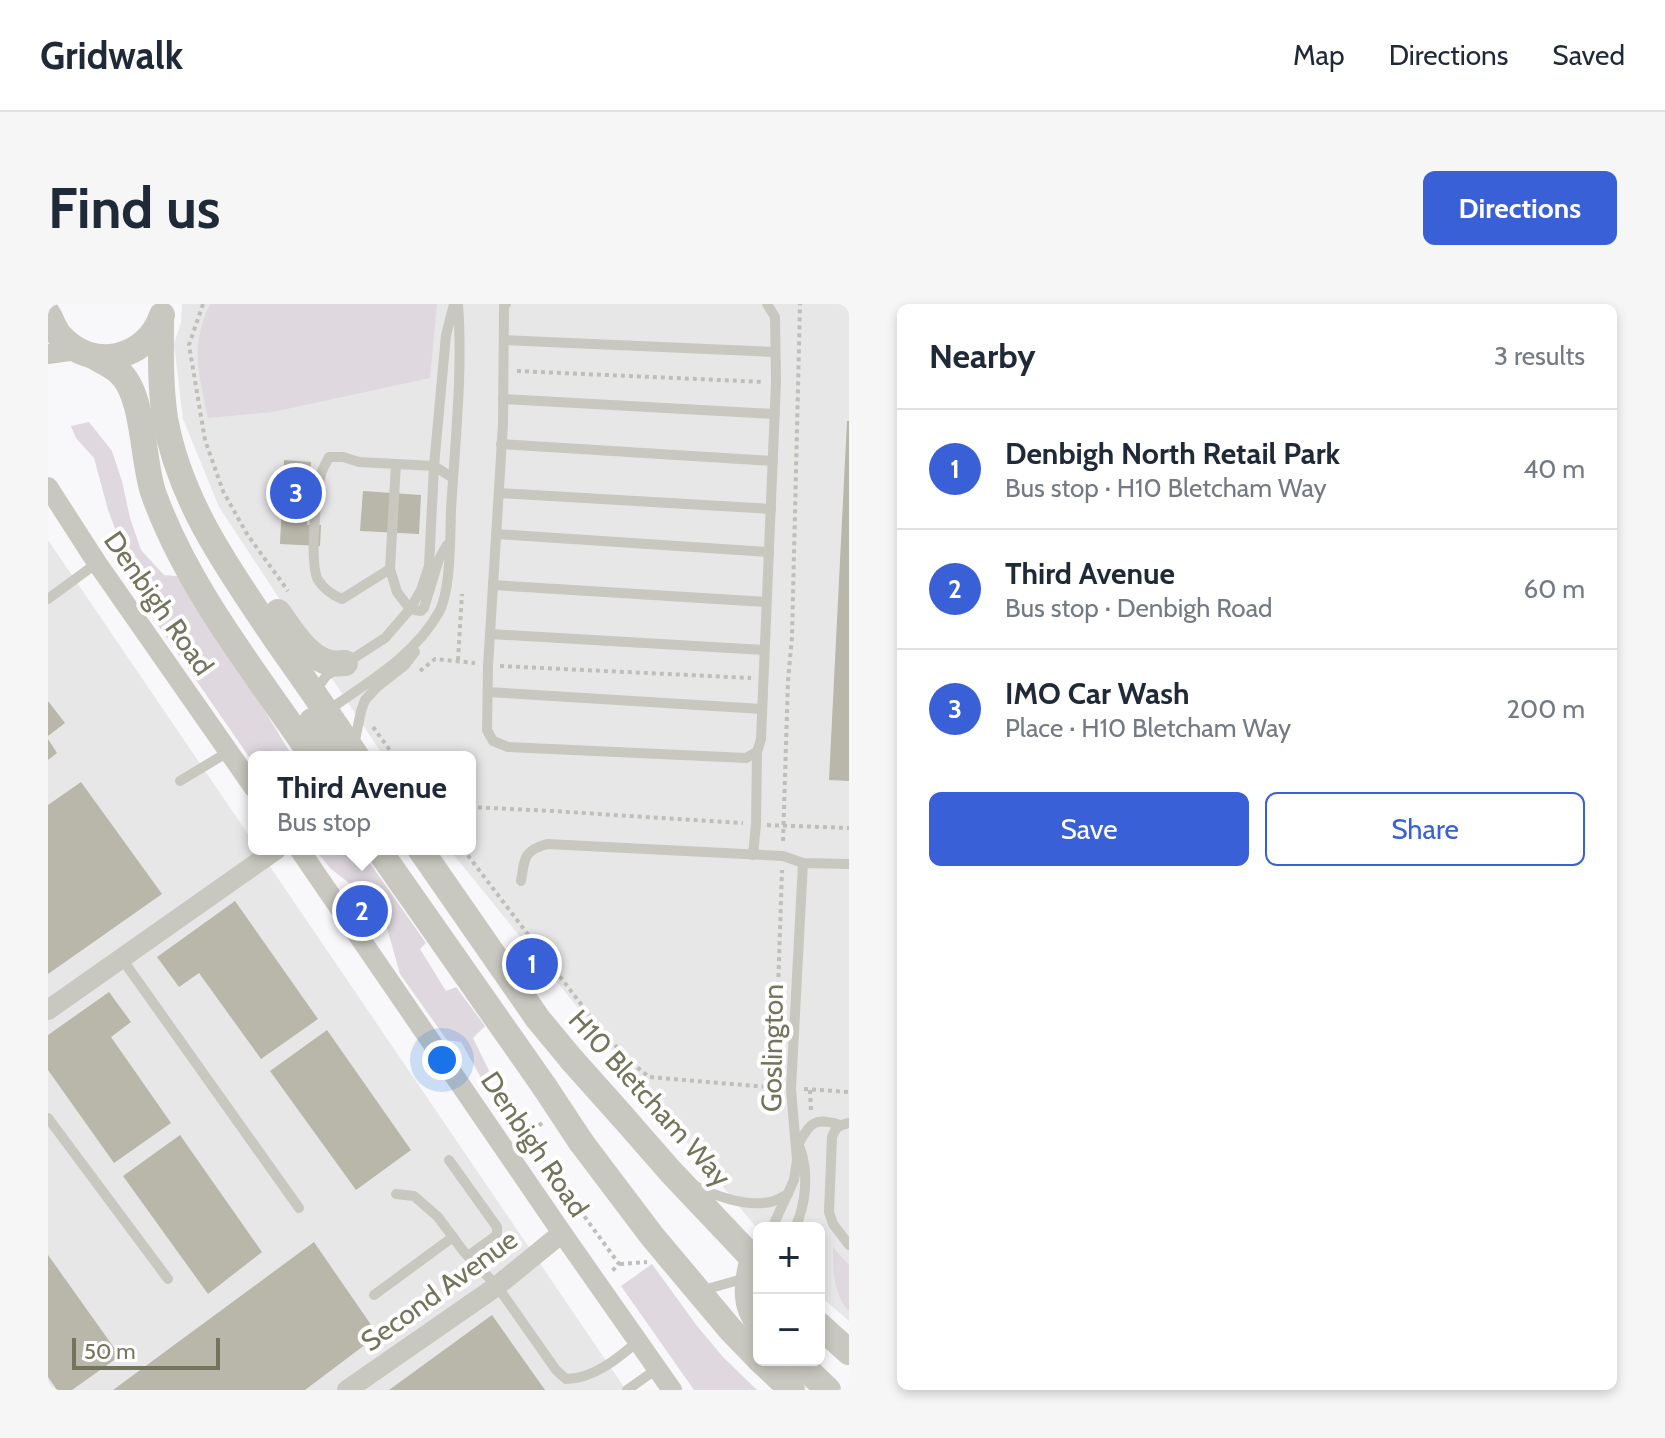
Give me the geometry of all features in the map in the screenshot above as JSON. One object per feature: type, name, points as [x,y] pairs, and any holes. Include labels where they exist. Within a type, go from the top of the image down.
[{"type":"street","points":[[48,354],[85,353],[114,357],[134,351],[150,337],[163,312]]},
{"type":"street","points":[[163,312],[165,419],[181,477],[199,520],[230,573],[345,751]]},
{"type":"street","points":[[48,314],[59,335],[120,373],[132,391],[152,490],[169,533],[203,595],[309,751]]},
{"type":"street","points":[[163,398],[205,499],[229,542],[295,636],[312,653],[329,663],[345,663]]},
{"type":"street","name":"Denbigh Road","points":[[48,487],[97,563],[248,780]]},
{"type":"street","points":[[48,1010],[269,855]]},
{"type":"street","name":"Denbigh Road","points":[[303,855],[672,1390]]},
{"type":"street","points":[[382,855],[581,1142],[652,1236],[753,1352]]},
{"type":"street","points":[[400,855],[487,973],[501,1003],[510,1037]]},
{"type":"street","name":"H10 Bletcham Way","points":[[424,855],[538,1019],[753,1262]]},
{"type":"street","name":"Second Avenue","points":[[347,1390],[497,1286],[562,1233]]},
{"type":"street","points":[[753,1273],[748,1295],[753,1316]]},
{"type":"street","points":[[825,1330],[849,1352]]},
{"type":"street","points":[[767,1366],[792,1390]]},
{"type":"street","points":[[803,1366],[828,1390]]},
{"type":"lane","points":[[317,709],[326,676],[385,638],[410,609],[421,590],[429,566],[446,335],[456,304]]},
{"type":"lane","points":[[349,751],[365,700],[405,665],[432,631],[446,590],[458,394],[460,323],[456,304]]},
{"type":"lane","points":[[506,304],[488,666],[487,730],[493,741],[508,747],[746,758],[757,752]]},
{"type":"lane","points":[[753,855],[775,414],[775,317],[767,304]]},
{"type":"lane","points":[[504,340],[775,352]]},
{"type":"lane","points":[[503,399],[775,414]]},
{"type":"lane","points":[[501,444],[773,461]]},
{"type":"lane","points":[[390,569],[342,599],[331,594],[318,579],[313,560],[318,491],[329,457],[359,462],[434,466],[453,478]]},
{"type":"lane","points":[[396,464],[390,569],[397,592],[410,609],[421,611],[424,608],[439,559],[449,542]]},
{"type":"lane","points":[[499,493],[771,509]]},
{"type":"lane","points":[[496,534],[769,552]]},
{"type":"lane","points":[[48,599],[97,563]]},
{"type":"lane","points":[[493,585],[766,602]]},
{"type":"lane","points":[[280,709],[298,719],[403,657],[441,610]]},
{"type":"lane","points":[[490,634],[764,650]]},
{"type":"lane","points":[[488,692],[762,709]]},
{"type":"lane","points":[[180,781],[228,752]]},
{"type":"lane","points":[[521,881],[525,858],[534,848],[547,844],[783,856],[803,863],[849,864]]},
{"type":"lane","name":"Goslington","points":[[775,1222],[794,1180],[797,1160],[791,1089],[803,863]]},
{"type":"lane","points":[[122,959],[299,1208]]},
{"type":"lane","points":[[48,1118],[168,1279]]},
{"type":"lane","points":[[798,1222],[805,1180],[804,1158],[797,1138],[816,1121],[844,1124]]},
{"type":"lane","points":[[844,1124],[835,1130],[832,1137],[829,1212],[833,1224],[849,1245]]},
{"type":"lane","points":[[449,1160],[497,1227],[497,1235],[468,1256]]},
{"type":"lane","points":[[671,1172],[698,1188],[740,1201],[772,1203],[788,1194]]},
{"type":"lane","points":[[396,1194],[414,1196],[438,1217],[468,1256],[497,1286],[556,1370],[566,1379],[586,1377],[639,1340]]},
{"type":"lane","points":[[374,1295],[453,1237]]},
{"type":"lane","points":[[699,1291],[753,1265]]},
{"type":"lane","points":[[627,1390],[658,1368]]},
{"type":"path","points":[[203,304],[189,345],[205,440],[223,491],[247,534],[290,594]]},
{"type":"path","points":[[774,1088],[792,637],[800,304]]},
{"type":"path","points":[[415,675],[435,659],[488,666],[788,681]]},
{"type":"path","points":[[476,807],[849,828]]},
{"type":"path","points":[[468,855],[590,1016],[626,1058],[649,1077],[849,1092]]},
{"type":"path","points":[[496,1091],[526,1136]]},
{"type":"shaded area","points":[[182,304],[849,304],[849,1321],[825,1300],[825,1222],[753,1224],[454,855],[476,855],[476,751],[380,751],[219,507],[183,419],[174,344],[181,322]]},
{"type":"shaded area","points":[[210,304],[437,304],[430,378],[273,412],[208,418],[199,374],[198,348]]},
{"type":"shaded area","points":[[89,422],[112,451],[141,550],[164,575],[177,576],[231,655],[289,751],[248,751],[248,755],[144,605],[147,582],[127,560],[108,510],[94,458],[76,438],[71,426]]},
{"type":"shaded area","points":[[48,540],[248,834],[248,855],[262,855],[626,1390],[48,1390]]},
{"type":"shaded area","points":[[320,855],[364,855],[426,943],[420,949],[446,991],[456,987],[485,1026],[473,1038],[490,1073],[484,1083],[461,1042],[447,1040],[400,974],[387,928],[354,887],[330,868]]},
{"type":"shaded area","points":[[833,1247],[849,1265],[849,1311],[837,1290]]},
{"type":"shaded area","points":[[652,1264],[697,1326],[757,1390],[694,1390],[621,1286]]},
{"type":"building","points":[[849,421],[849,781],[829,780]]},
{"type":"building","points":[[284,460],[311,462],[307,525],[321,525],[320,546],[280,544]]},
{"type":"building","points":[[363,491],[421,495],[419,534],[360,531]]},
{"type":"building","points":[[48,701],[65,723],[48,736]]},
{"type":"building","points":[[48,739],[57,753],[48,760]]},
{"type":"building","points":[[81,782],[162,894],[48,974],[48,805]]},
{"type":"building","points":[[235,901],[318,1019],[261,1059],[199,973],[179,987],[157,957]]},
{"type":"building","points":[[109,992],[131,1022],[111,1037],[171,1123],[114,1163],[48,1070],[48,1035]]},
{"type":"building","points":[[327,1030],[411,1150],[356,1190],[270,1071]]},
{"type":"building","points":[[180,1135],[262,1252],[208,1294],[123,1176]]},
{"type":"building","points":[[314,1242],[378,1335],[305,1390],[113,1390]]},
{"type":"building","points":[[48,1255],[120,1356],[72,1390],[57,1390],[48,1377]]},
{"type":"building","points":[[492,1315],[545,1390],[389,1390]]},
{"type":"place","name":"IMO Car Wash","points":[[296,493]]},
{"type":"place","name":"Third Avenue","points":[[362,911]]},
{"type":"place","name":"Denbigh North Retail Park","points":[[532,964]]}]
